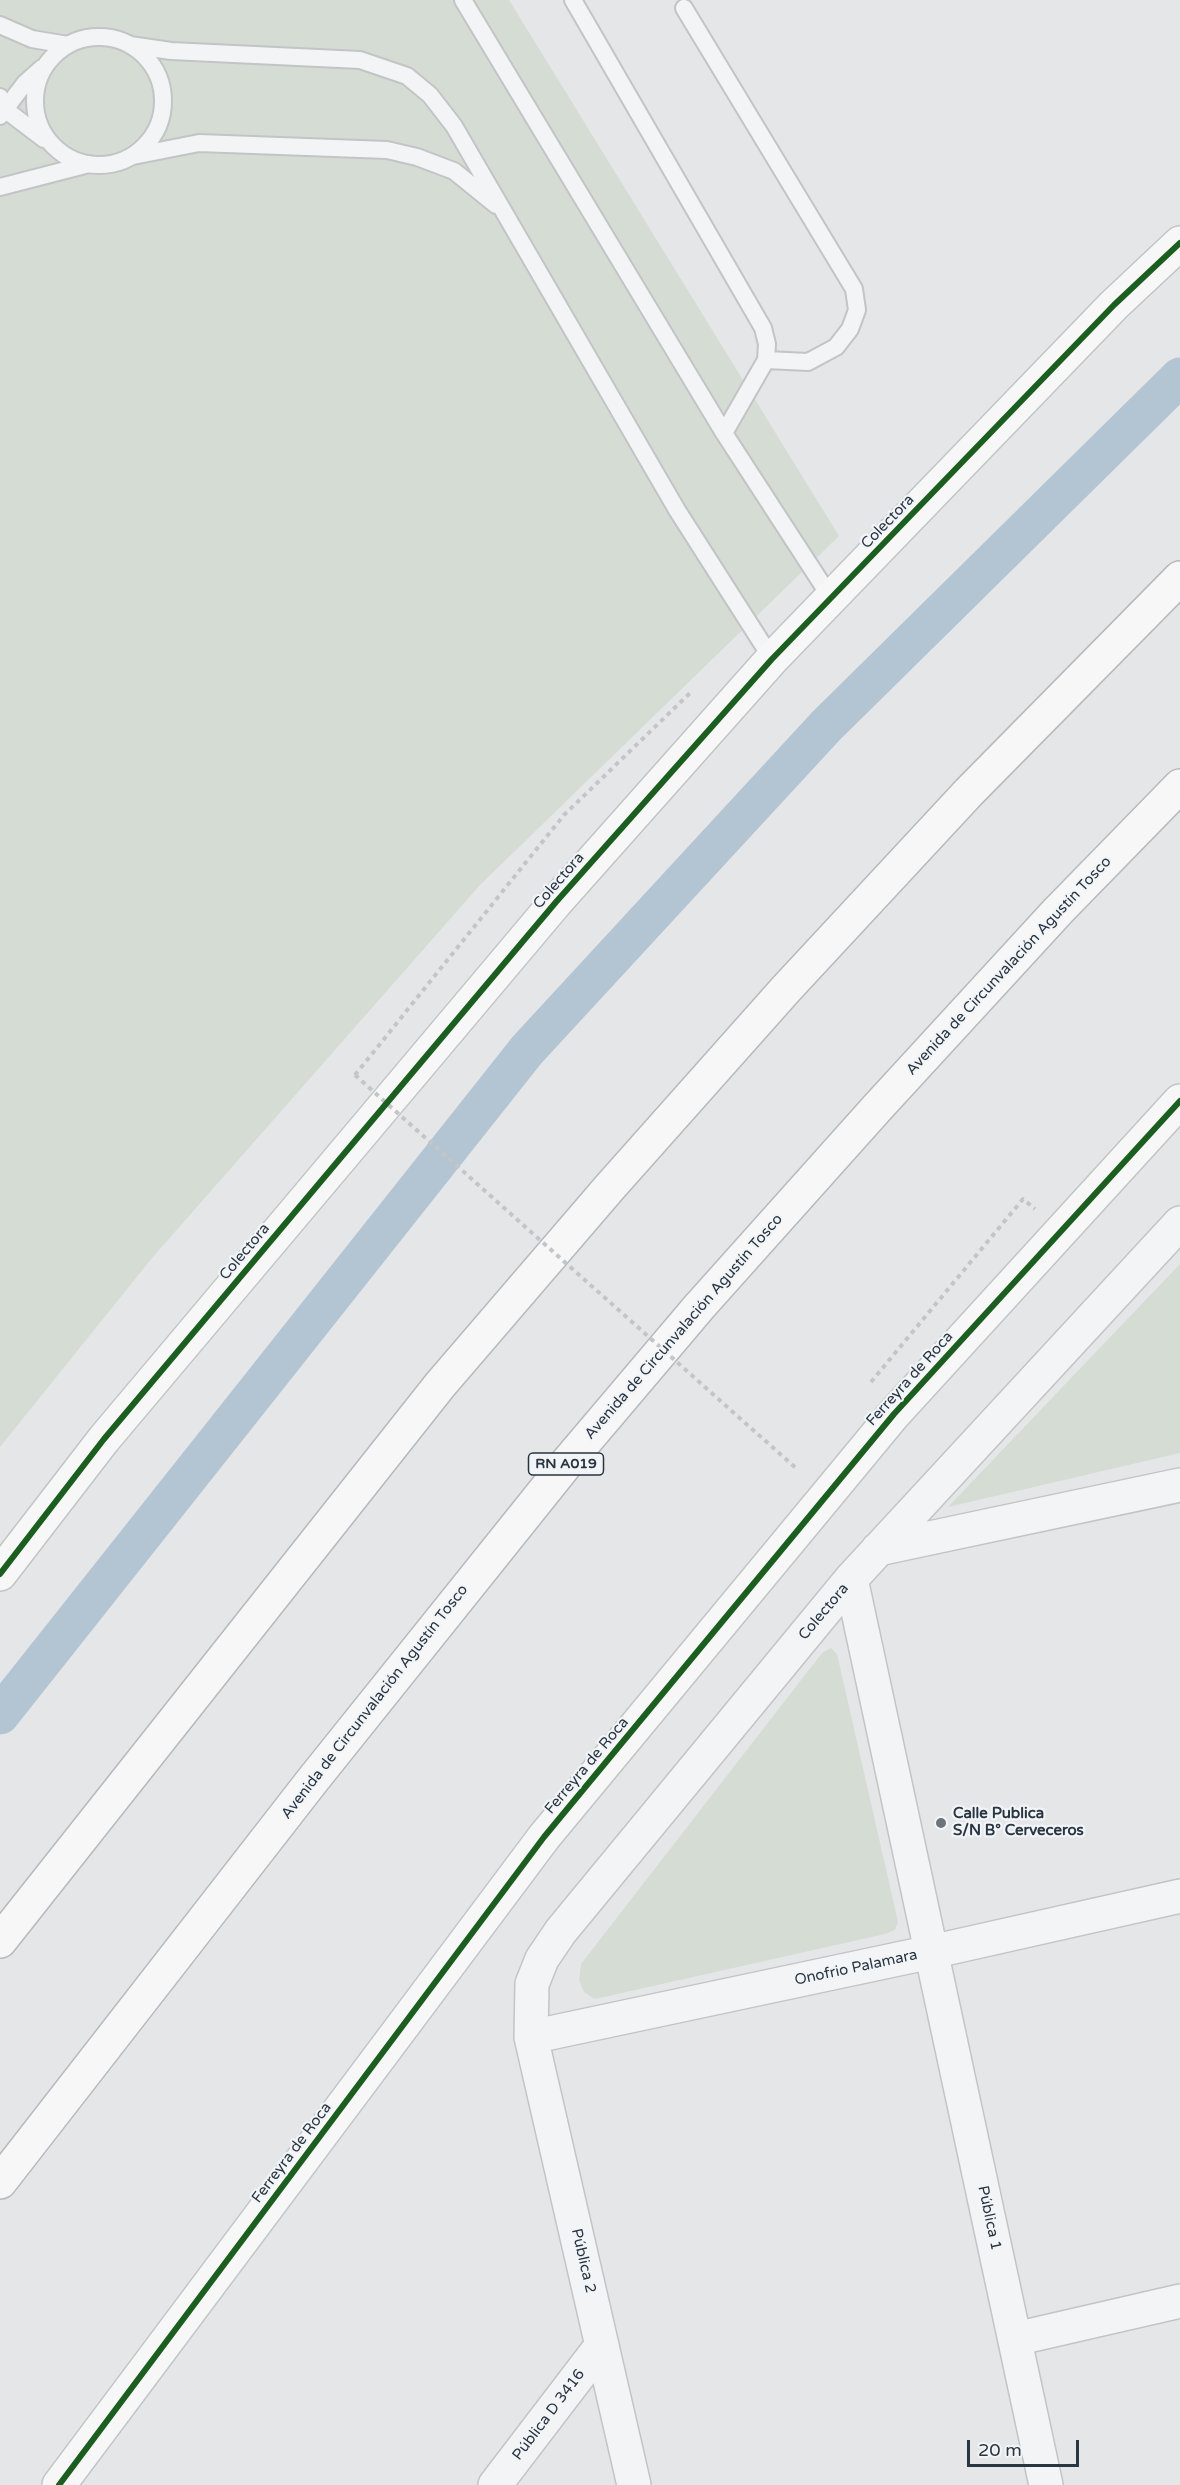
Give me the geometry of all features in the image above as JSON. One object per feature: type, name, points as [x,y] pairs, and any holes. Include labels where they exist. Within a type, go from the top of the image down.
[{"type":"main road","name":"Colectora","points":[[0,1574],[104,1439],[541,920],[772,659],[1114,305],[1180,243]]},
{"type":"main road","points":[[0,1941],[418,1413],[603,1196],[786,989],[969,792],[1180,578]]},
{"type":"main road","name":"Avenida de Circunvalación Agustín Tosco","points":[[0,2182],[327,1762],[580,1446],[699,1307],[877,1108],[1058,911],[1180,786]]},
{"type":"main road","name":"Ferreyra de Roca","points":[[59,2485],[552,1828],[894,1414],[1180,1101]]},
{"type":"street","name":"Colectora","points":[[531,2037],[532,1984],[542,1959],[561,1931],[851,1580],[1180,1223]]},
{"type":"street","points":[[879,1549],[1180,1485]]},
{"type":"street","name":"Pública 1","points":[[851,1580],[1046,2485]]},
{"type":"street","name":"Onofrio Palamara","points":[[531,2037],[931,1952],[1180,1896]]},
{"type":"street","name":"Pública 2","points":[[531,2037],[634,2485]]},
{"type":"street","points":[[1015,2339],[1180,2301]]},
{"type":"street","name":"Pública D 3416","points":[[495,2485],[602,2345]]},
{"type":"lane","points":[[463,0],[724,433],[831,598]]},
{"type":"lane","points":[[573,0],[763,328],[767,344],[766,360],[724,433]]},
{"type":"lane","points":[[684,8],[854,289],[857,310],[850,329],[836,347],[808,362],[766,360]]},
{"type":"lane","points":[[0,25],[32,39],[68,45],[98,37],[119,39],[130,45],[152,64],[162,83],[164,103],[160,124],[148,142],[132,157]]},
{"type":"lane","points":[[68,45],[2,107],[69,158],[89,164]]},
{"type":"lane","points":[[130,45],[171,51],[360,60],[407,76],[430,95],[454,126],[677,510],[772,659]]},
{"type":"lane","points":[[45,65],[37,85],[34,105],[40,126],[51,144]]},
{"type":"lane","points":[[0,187],[89,164],[111,164],[132,157],[199,143],[387,150],[417,157],[453,171],[503,211]]},
{"type":"path","points":[[696,687],[564,815],[355,1076],[798,1470],[805,1461]]},
{"type":"path","points":[[865,1389],[1023,1199]]},
{"type":"shaded area","points":[[0,0],[509,0],[839,536],[480,885],[152,1258],[0,1447]]},
{"type":"shaded area","points":[[1180,1264],[1180,1453],[948,1507]]},
{"type":"shaded area","points":[[831,1648],[837,1654],[898,1922],[895,1930],[595,1999],[584,1992],[579,1980],[581,1964],[822,1653]]},
{"type":"waterway","points":[[0,1715],[527,1050],[826,726],[1180,377]]},
{"type":"cycle path","points":[[0,1574],[104,1439],[556,902],[772,659],[1114,305],[1180,243]]},
{"type":"cycle path","points":[[59,2485],[544,1837],[894,1414],[1180,1101]]},
{"type":"place","name":"Calle Publica S/N B° Cerveceros","points":[[941,1823]]}]
